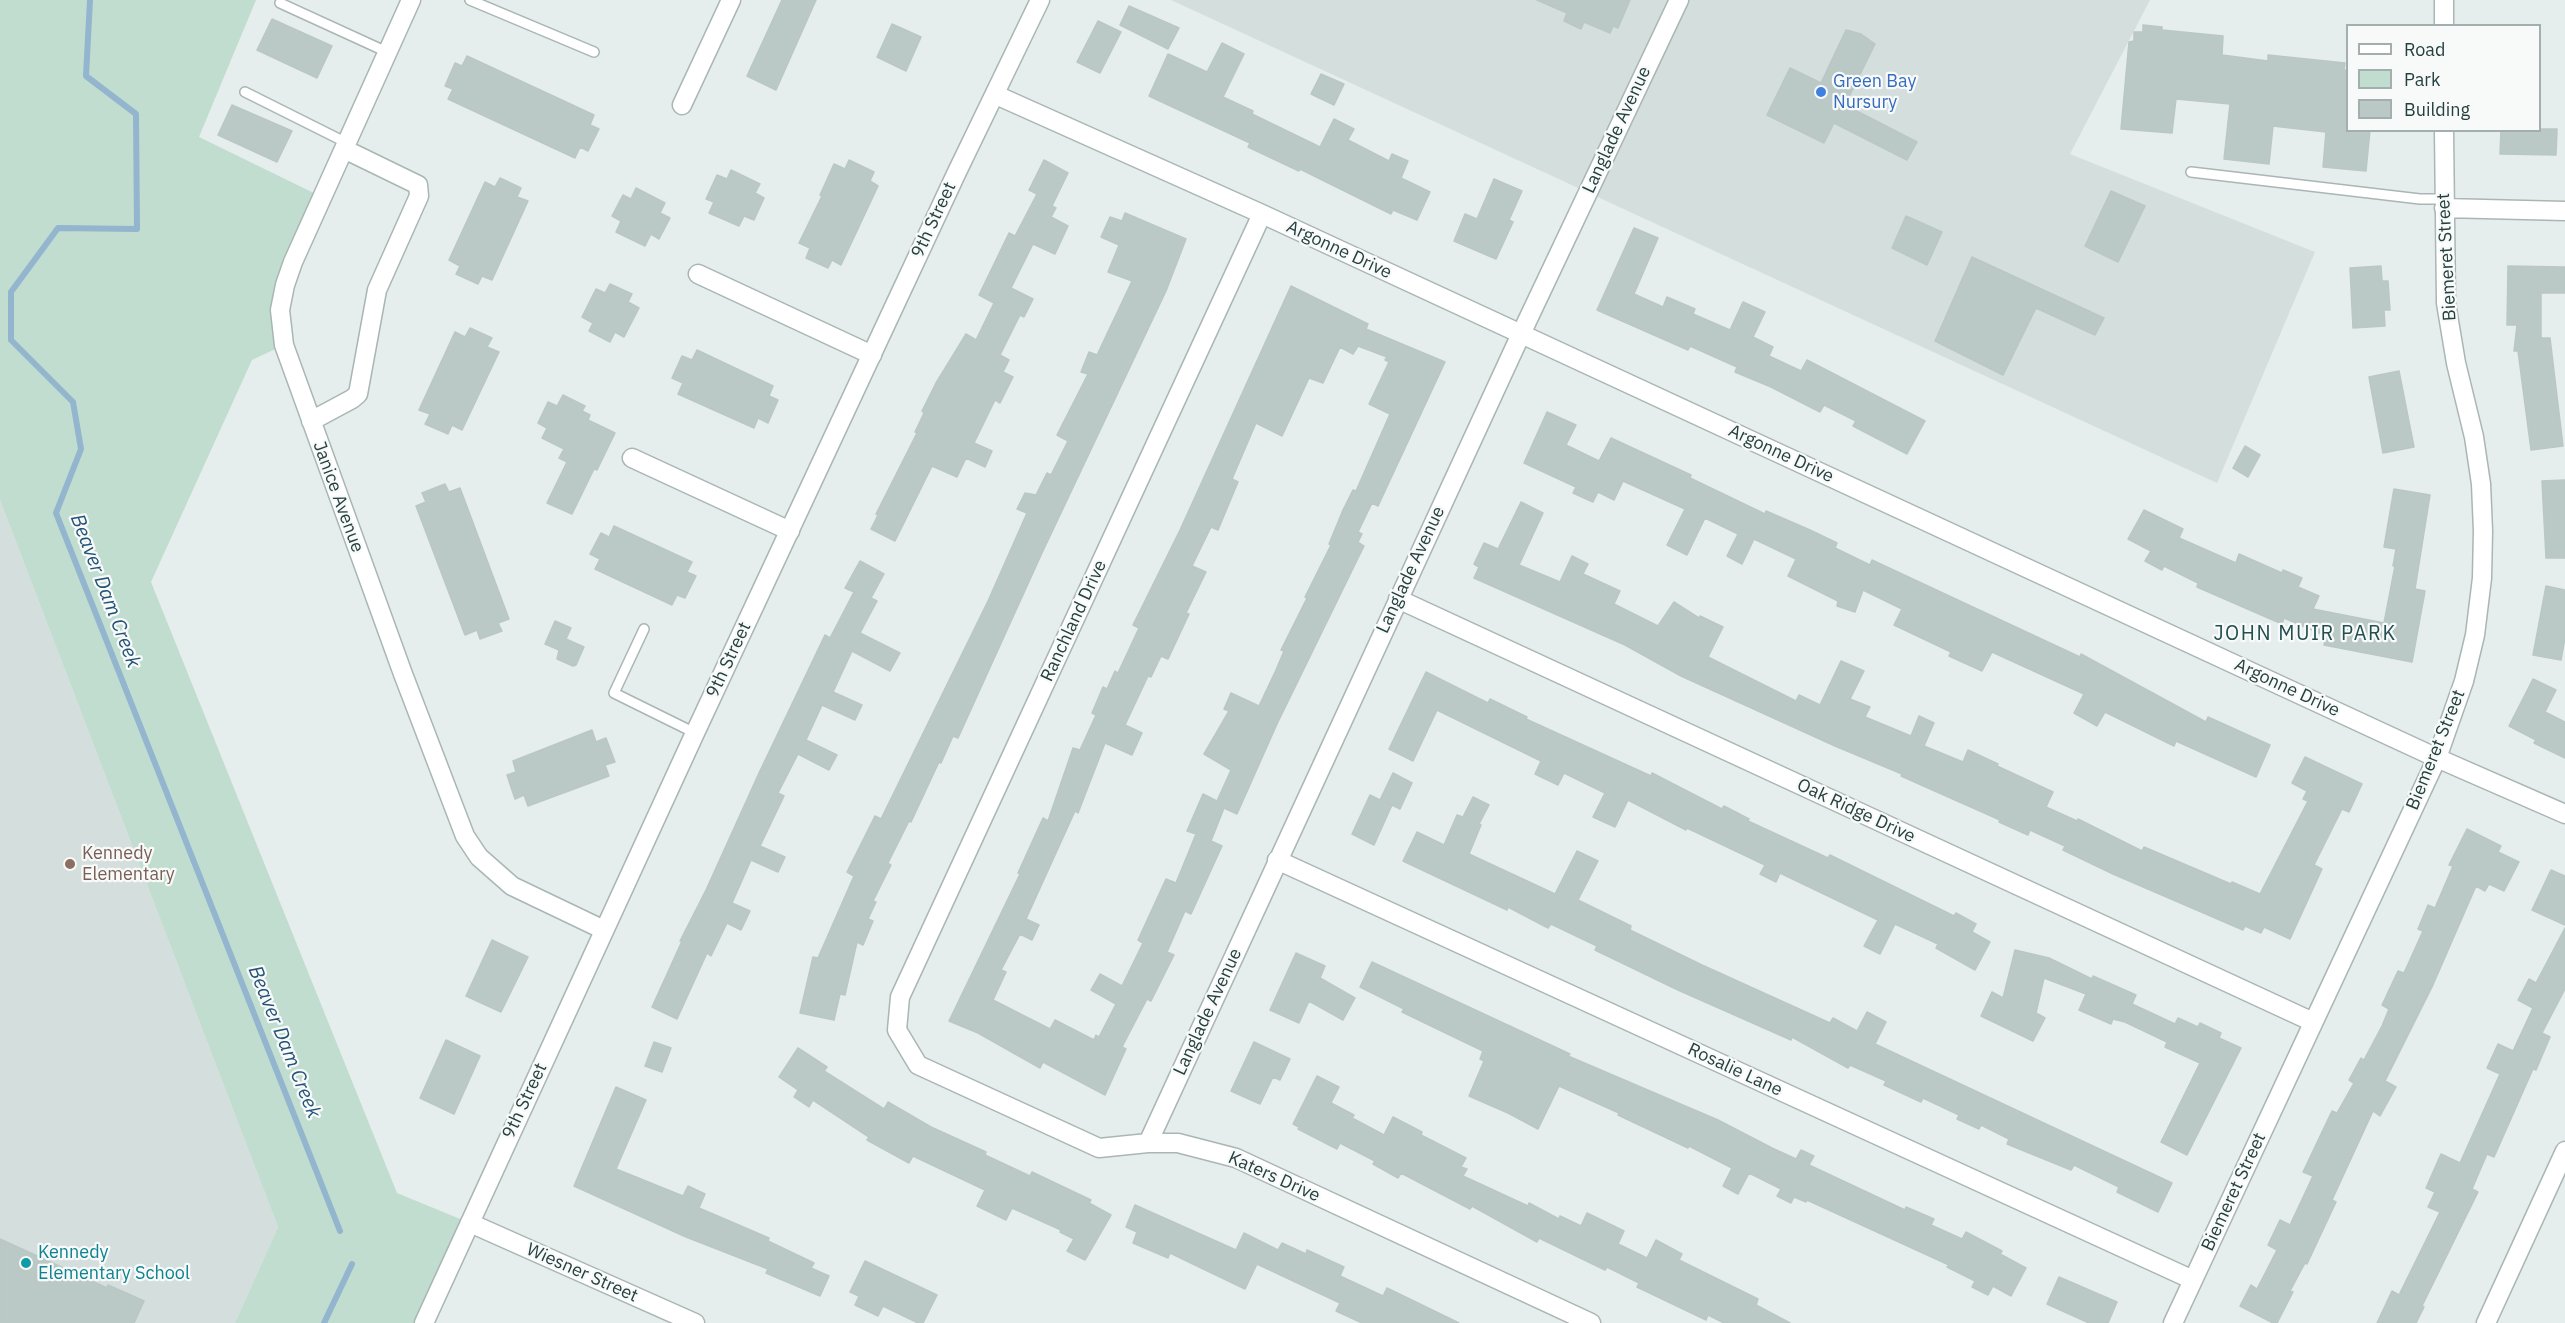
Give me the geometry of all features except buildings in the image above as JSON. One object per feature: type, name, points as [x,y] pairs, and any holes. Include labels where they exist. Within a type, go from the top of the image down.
[{"type":"street","name":"Janice Avenue","points":[[411,0],[293,262],[282,300],[280,321],[284,345],[403,674],[465,836],[479,857],[512,886],[604,930]]},
{"type":"street","points":[[682,105],[731,0]]},
{"type":"street","name":"9th Street","points":[[424,1323],[695,733],[956,174],[1040,0]]},
{"type":"street","name":"Langlade Avenue","points":[[1148,1143],[1521,334],[1679,0]]},
{"type":"street","points":[[2444,0],[2444,24]]},
{"type":"street","name":"Argonne Drive","points":[[996,95],[1262,214],[2437,758],[2565,814]]},
{"type":"street","name":"Biemeret Street","points":[[2173,1323],[2437,758],[2464,681],[2475,634],[2482,578],[2484,531],[2481,484],[2474,437],[2456,363],[2446,303],[2444,132]]},
{"type":"street","points":[[310,421],[358,394],[377,290],[418,196],[418,184],[345,146]]},
{"type":"street","points":[[2444,203],[2565,211]]},
{"type":"street","name":"Ranchland Drive","points":[[897,1030],[900,997],[1262,214]]},
{"type":"street","points":[[698,274],[872,355]]},
{"type":"street","points":[[632,458],[790,531]]},
{"type":"street","name":"Oak Ridge Drive","points":[[1398,599],[2313,1022]]},
{"type":"street","name":"Rosalie Lane","points":[[1277,860],[2193,1280]]},
{"type":"street","name":"Katers Drive","points":[[897,1030],[918,1065],[1099,1148],[1148,1143],[1178,1143],[1236,1158],[1591,1323]]},
{"type":"street","points":[[2486,1323],[2565,1152]]},
{"type":"street","name":"Wiesner Street","points":[[470,1223],[695,1323]]},
{"type":"lane","points":[[470,0],[594,52]]},
{"type":"lane","points":[[280,3],[387,52]]},
{"type":"lane","points":[[245,92],[345,146]]},
{"type":"lane","points":[[2191,172],[2444,203]]},
{"type":"lane","points":[[644,629],[614,693],[695,733]]},
{"type":"shaded area","points":[[1171,0],[2150,0],[2070,154],[2315,252],[2217,483]]},
{"type":"shaded area","name":"Kennedy Elementary","points":[[0,500],[278,1227],[235,1323],[0,1323]]},
{"type":"green space","points":[[0,0],[256,0],[199,137],[322,197],[293,262],[284,345],[252,360],[151,582],[397,1193],[470,1223],[424,1323],[235,1323],[278,1227],[0,500]]},
{"type":"waterway","name":"Beaver Dam Creek","points":[[90,0],[86,76],[136,114],[137,229],[58,228],[11,292],[11,340],[73,402],[81,449],[56,513],[340,1231]]},
{"type":"waterway","name":"Beaver Dam Creek","points":[[324,1323],[352,1264]]},
{"type":"place","name":"Green Bay Nursury","points":[[1821,92]]},
{"type":"place","name":"Kennedy Elementary","points":[[70,864]]},
{"type":"place","name":"Kennedy Elementary School","points":[[26,1263]]},
{"type":"district","name":"JOHN MUIR PARK","points":[[2305,634]]}]
